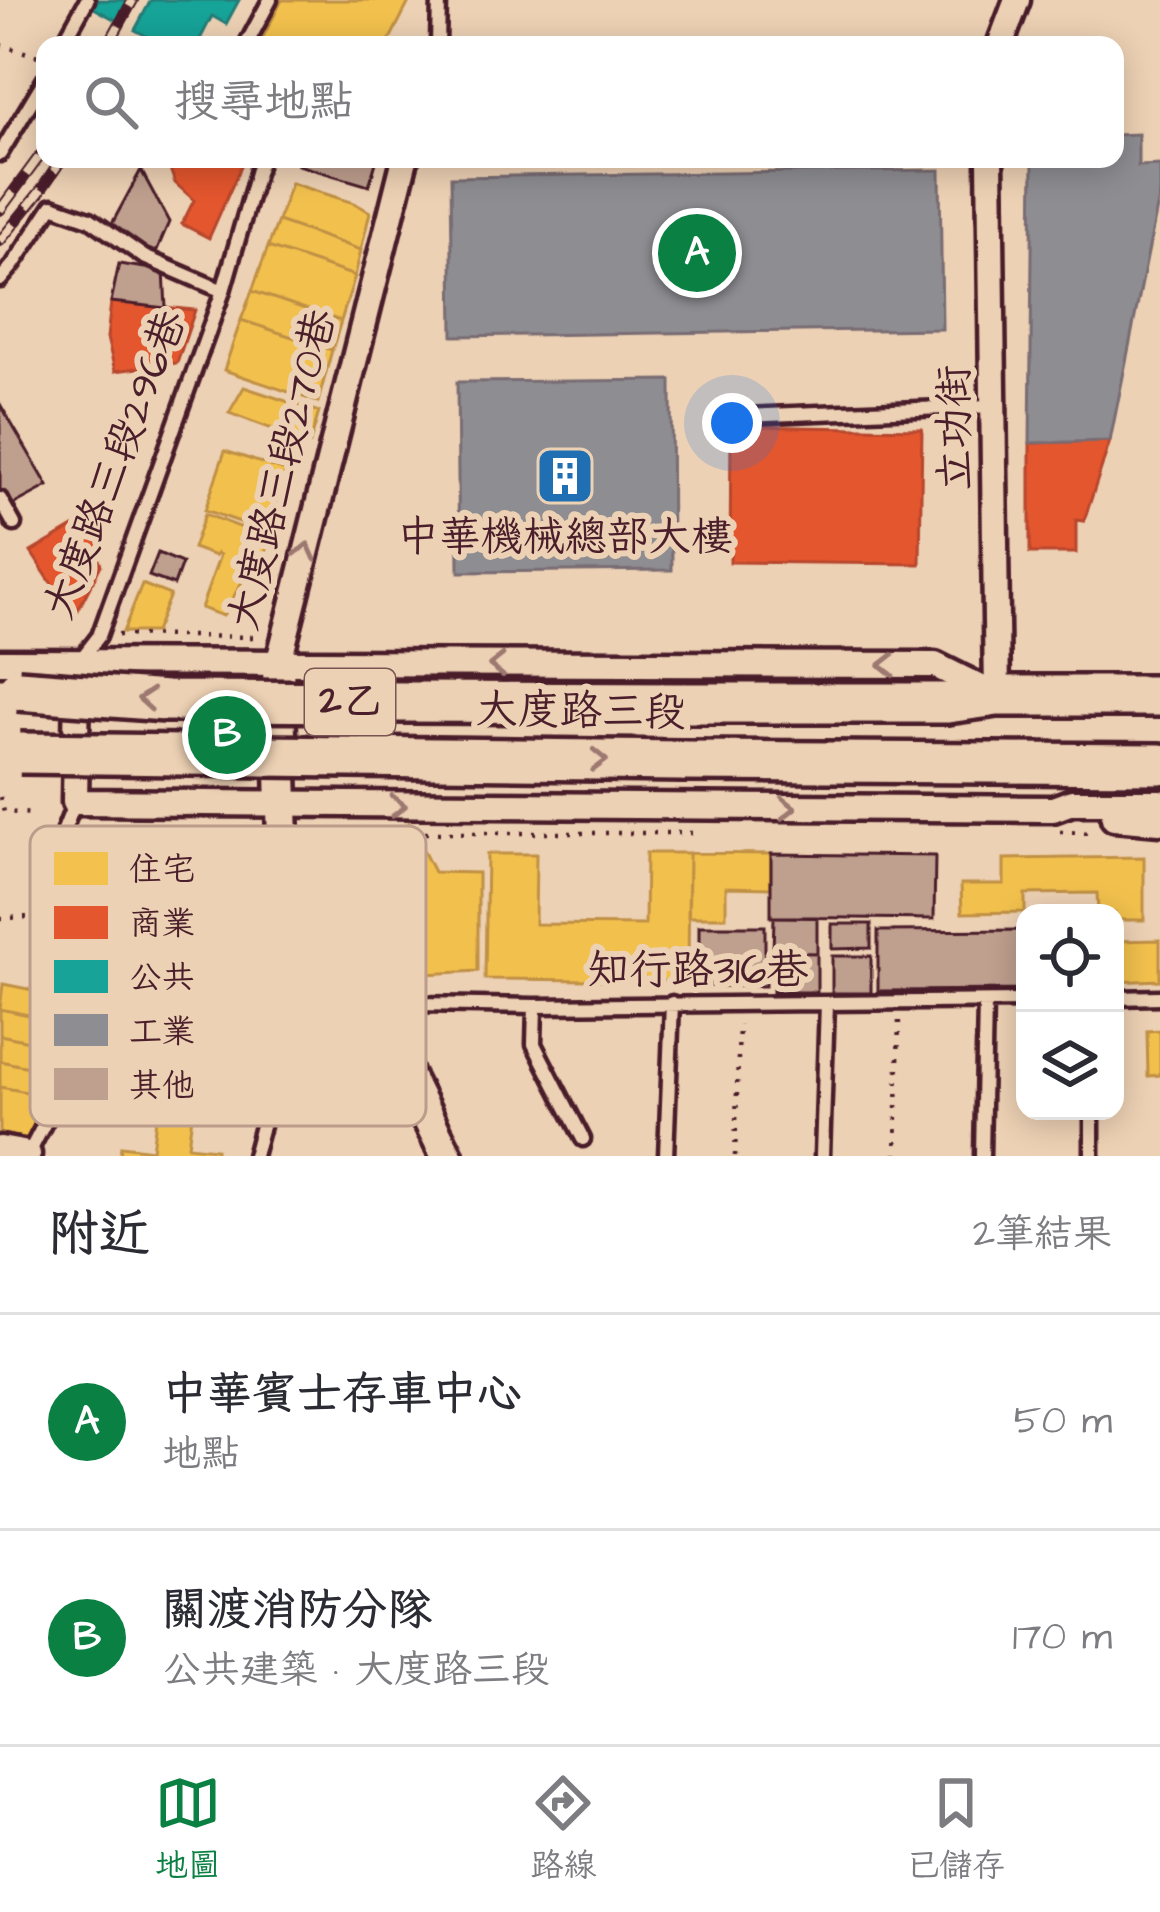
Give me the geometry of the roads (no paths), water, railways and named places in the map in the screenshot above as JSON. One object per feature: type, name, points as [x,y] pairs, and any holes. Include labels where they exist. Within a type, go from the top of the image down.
[{"type":"main road","name":"大度路三段","points":[[6,681],[166,701],[947,703],[997,696],[1160,696]]},
{"type":"main road","name":"大度路三段","points":[[10,753],[1160,764]]},
{"type":"street","points":[[1003,36],[1017,0]]},
{"type":"street","name":"大度路三段270巷","points":[[282,826],[278,665],[403,168]]},
{"type":"street","name":"立功街","points":[[989,168],[997,696]]},
{"type":"street","name":"大度路三段","points":[[6,681],[78,663],[935,665],[997,696]]},
{"type":"street","name":"大度路三段296巷","points":[[75,802],[78,663]]},
{"type":"street","points":[[75,802],[1054,809],[1072,802],[1160,802]]},
{"type":"street","points":[[1054,809],[1072,817],[1160,822]]},
{"type":"street","name":"大度路三段270巷","points":[[426,1115],[447,1156]]},
{"type":"street","points":[[0,1149],[28,1155]]},
{"type":"lane","points":[[67,36],[87,0]]},
{"type":"lane","points":[[251,36],[270,0]]},
{"type":"lane","points":[[438,36],[439,0]]},
{"type":"lane","points":[[0,154],[36,94]]},
{"type":"lane","name":"大度路三段296巷","points":[[78,663],[100,636],[223,291],[258,168]]},
{"type":"lane","points":[[0,280],[52,206],[90,219],[144,257],[223,291]]},
{"type":"lane","points":[[743,416],[995,406]]},
{"type":"lane","points":[[0,499],[14,524]]},
{"type":"lane","points":[[66,826],[75,802]]},
{"type":"lane","points":[[1124,998],[1160,998]]},
{"type":"lane","name":"知行路316巷","points":[[426,1004],[1016,1000]]},
{"type":"lane","points":[[982,1156],[985,1001]]},
{"type":"lane","points":[[666,1156],[671,1003]]},
{"type":"lane","points":[[822,1156],[827,1003]]},
{"type":"lane","points":[[535,1006],[534,1044],[583,1139]]},
{"type":"lane","points":[[1092,1120],[1092,1156]]},
{"type":"lane","points":[[28,1155],[43,1126]]},
{"type":"lane","points":[[254,1156],[261,1126]]},
{"type":"railway","points":[[113,36],[133,0]]},
{"type":"railway","points":[[0,210],[36,161]]},
{"type":"railway","points":[[0,241],[56,168]]},
{"type":"place","name":"中華賓士存車中心","points":[[697,253]]},
{"type":"place","name":"中華機械總部大樓","points":[[565,476]]},
{"type":"place","name":"關渡消防分隊","points":[[227,735]]}]
